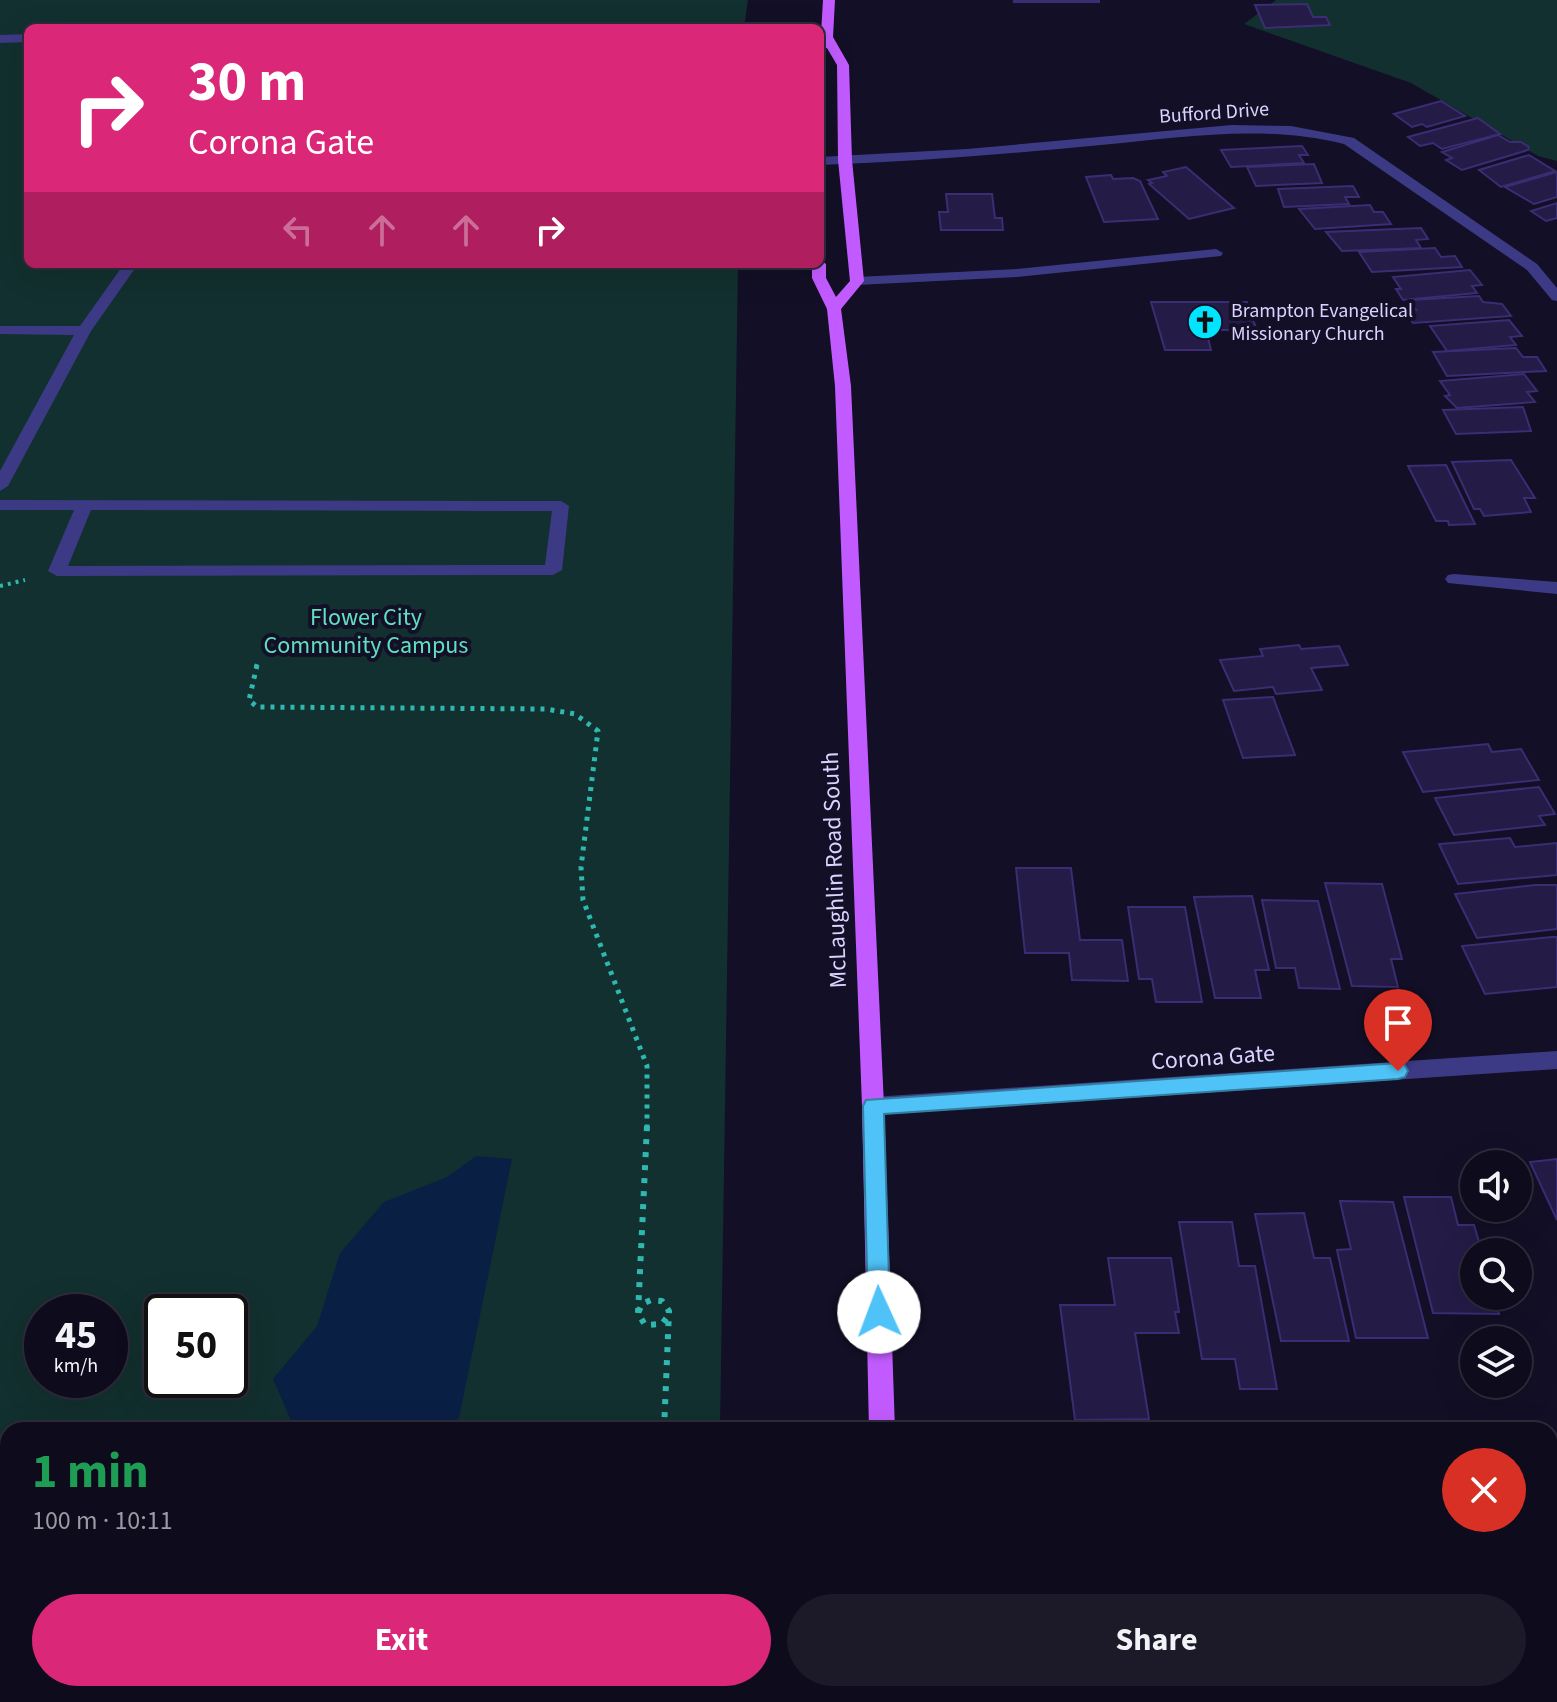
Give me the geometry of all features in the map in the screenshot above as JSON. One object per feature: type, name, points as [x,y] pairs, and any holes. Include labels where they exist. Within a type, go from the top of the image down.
[{"type":"main road","points":[[824,43],[829,0]]},
{"type":"main road","points":[[827,37],[843,65],[845,160],[857,281],[834,309]]},
{"type":"main road","name":"McLaughlin Road South","points":[[819,268],[819,278],[834,309],[843,386],[873,1106],[882,1422]]},
{"type":"street","points":[[0,39],[24,38]]},
{"type":"street","name":"Bufford Drive","points":[[824,161],[1019,149],[1263,126],[1324,133],[1349,141],[1532,267],[1557,297]]},
{"type":"street","points":[[857,281],[1017,273],[1216,253]]},
{"type":"street","points":[[0,486],[84,331],[128,268]]},
{"type":"street","points":[[0,330],[84,331]]},
{"type":"street","points":[[0,505],[561,506],[553,570],[57,571],[84,507]]},
{"type":"street","points":[[1454,579],[1557,588]]},
{"type":"street","name":"Corona Gate","points":[[873,1106],[1557,1060]]},
{"type":"path","points":[[258,660],[249,700],[257,707],[546,709],[575,714],[598,731],[581,883],[588,917],[647,1066],[650,1117],[638,1313],[645,1325],[664,1323],[668,1316]]},
{"type":"path","points":[[638,1313],[642,1304],[656,1299],[665,1304],[668,1316],[664,1422]]},
{"type":"green space","name":"Flower City Community Campus","points":[[0,0],[748,0],[745,24],[24,24],[24,268],[738,268],[720,1422],[0,1422]]},
{"type":"green space","points":[[1276,0],[1557,0],[1557,161],[1538,156],[1411,83],[1244,24]]},
{"type":"water","points":[[476,1156],[512,1159],[459,1418],[455,1422],[292,1422],[273,1379],[317,1326],[340,1253],[384,1202],[447,1177]]},
{"type":"building","points":[[1099,0],[1099,2],[1014,2]]},
{"type":"building","points":[[1307,4],[1313,17],[1326,17],[1330,25],[1265,28],[1255,5]]},
{"type":"building","points":[[1441,101],[1465,116],[1427,127],[1422,124],[1412,127],[1394,114]]},
{"type":"building","points":[[1478,118],[1500,134],[1442,149],[1433,143],[1420,146],[1408,137]]},
{"type":"building","points":[[1498,135],[1510,142],[1521,142],[1529,147],[1528,150],[1462,170],[1446,160],[1452,158],[1442,152]]},
{"type":"building","points":[[1302,146],[1308,155],[1299,155],[1304,163],[1231,167],[1221,150]]},
{"type":"building","points":[[1529,155],[1555,171],[1501,187],[1479,170]]},
{"type":"building","points":[[1314,164],[1322,183],[1256,186],[1247,167]]},
{"type":"building","points":[[1186,167],[1234,208],[1189,219],[1149,184],[1152,183],[1148,180],[1167,176],[1163,172]]},
{"type":"building","points":[[1557,172],[1557,197],[1534,204],[1505,187]]},
{"type":"building","points":[[1111,175],[1113,179],[1133,178],[1140,181],[1158,219],[1104,222],[1086,177]]},
{"type":"building","points":[[1353,186],[1359,197],[1345,197],[1349,204],[1284,207],[1278,189]]},
{"type":"building","points":[[946,194],[992,194],[995,218],[1002,218],[1003,230],[941,230],[939,212],[948,212]]},
{"type":"building","points":[[1557,203],[1557,218],[1546,221],[1531,211]]},
{"type":"building","points":[[1370,205],[1374,212],[1383,212],[1391,224],[1315,229],[1299,209]]},
{"type":"building","points":[[1421,228],[1428,239],[1416,240],[1421,248],[1342,251],[1326,232]]},
{"type":"building","points":[[1435,248],[1441,257],[1455,256],[1462,267],[1372,272],[1359,252]]},
{"type":"building","points":[[1470,270],[1482,285],[1472,286],[1477,293],[1403,300],[1396,289],[1401,289],[1393,277]]},
{"type":"building","points":[[1479,296],[1483,302],[1502,304],[1511,316],[1413,323],[1405,311],[1416,310],[1410,300]]},
{"type":"building","name":"Brampton Evangelical Missionary Church","points":[[1151,302],[1247,302],[1248,307],[1263,307],[1265,315],[1251,315],[1257,330],[1206,330],[1211,350],[1165,350]]},
{"type":"building","points":[[1509,320],[1522,336],[1510,337],[1516,345],[1447,351],[1430,326]]},
{"type":"building","points":[[1516,348],[1523,357],[1537,357],[1546,371],[1447,376],[1433,352]]},
{"type":"building","points":[[1524,374],[1537,391],[1527,392],[1535,402],[1457,408],[1445,396],[1450,395],[1440,381]]},
{"type":"building","points":[[1523,407],[1531,431],[1456,434],[1443,410]]},
{"type":"building","points":[[1511,460],[1535,498],[1524,498],[1531,512],[1484,516],[1480,509],[1474,509],[1452,462]]},
{"type":"building","points":[[1446,465],[1475,524],[1449,525],[1448,521],[1436,521],[1408,466]]},
{"type":"building","points":[[1299,645],[1301,649],[1339,646],[1348,665],[1311,668],[1322,690],[1276,694],[1273,687],[1234,691],[1220,660],[1263,656],[1260,649]]},
{"type":"building","points":[[1273,697],[1295,755],[1243,758],[1223,700]]},
{"type":"building","points":[[1488,744],[1492,752],[1521,749],[1539,780],[1423,792],[1403,752]]},
{"type":"building","points":[[1539,787],[1555,814],[1539,816],[1545,825],[1454,835],[1435,798]]},
{"type":"building","points":[[1510,838],[1515,847],[1557,843],[1557,875],[1458,884],[1439,844]]},
{"type":"building","points":[[1016,868],[1071,868],[1080,940],[1122,940],[1128,981],[1072,980],[1069,953],[1025,953]]},
{"type":"building","points":[[1325,883],[1382,884],[1402,959],[1391,959],[1398,987],[1352,986]]},
{"type":"building","points":[[1557,885],[1557,929],[1477,938],[1455,894]]},
{"type":"building","points":[[1252,896],[1269,970],[1255,970],[1261,998],[1215,998],[1194,897]]},
{"type":"building","points":[[1262,900],[1318,901],[1340,989],[1299,988],[1295,968],[1276,968]]},
{"type":"building","points":[[1128,907],[1185,907],[1202,1002],[1156,1002],[1152,979],[1139,979]]},
{"type":"building","points":[[1557,937],[1557,987],[1485,994],[1462,946]]},
{"type":"building","points":[[1557,1159],[1557,1220],[1532,1166],[1532,1162]]},
{"type":"building","points":[[1404,1197],[1451,1197],[1458,1225],[1474,1225],[1478,1238],[1460,1238],[1460,1310],[1498,1310],[1499,1314],[1433,1313]]},
{"type":"building","points":[[1340,1201],[1393,1202],[1428,1338],[1356,1338],[1337,1250],[1351,1249]]},
{"type":"building","points":[[1304,1213],[1314,1258],[1330,1258],[1349,1341],[1281,1341],[1255,1214]]},
{"type":"building","points":[[1179,1222],[1232,1222],[1239,1266],[1255,1266],[1277,1389],[1240,1389],[1235,1359],[1202,1359]]},
{"type":"building","points":[[1108,1258],[1171,1258],[1179,1333],[1135,1333],[1149,1419],[1075,1420],[1060,1305],[1115,1305]]},
{"type":"place","name":"Brampton Evangelical Missionary Church","points":[[1205,322]]},
{"type":"route","points":[[879,1312],[873,1106],[1398,1071]]}]
